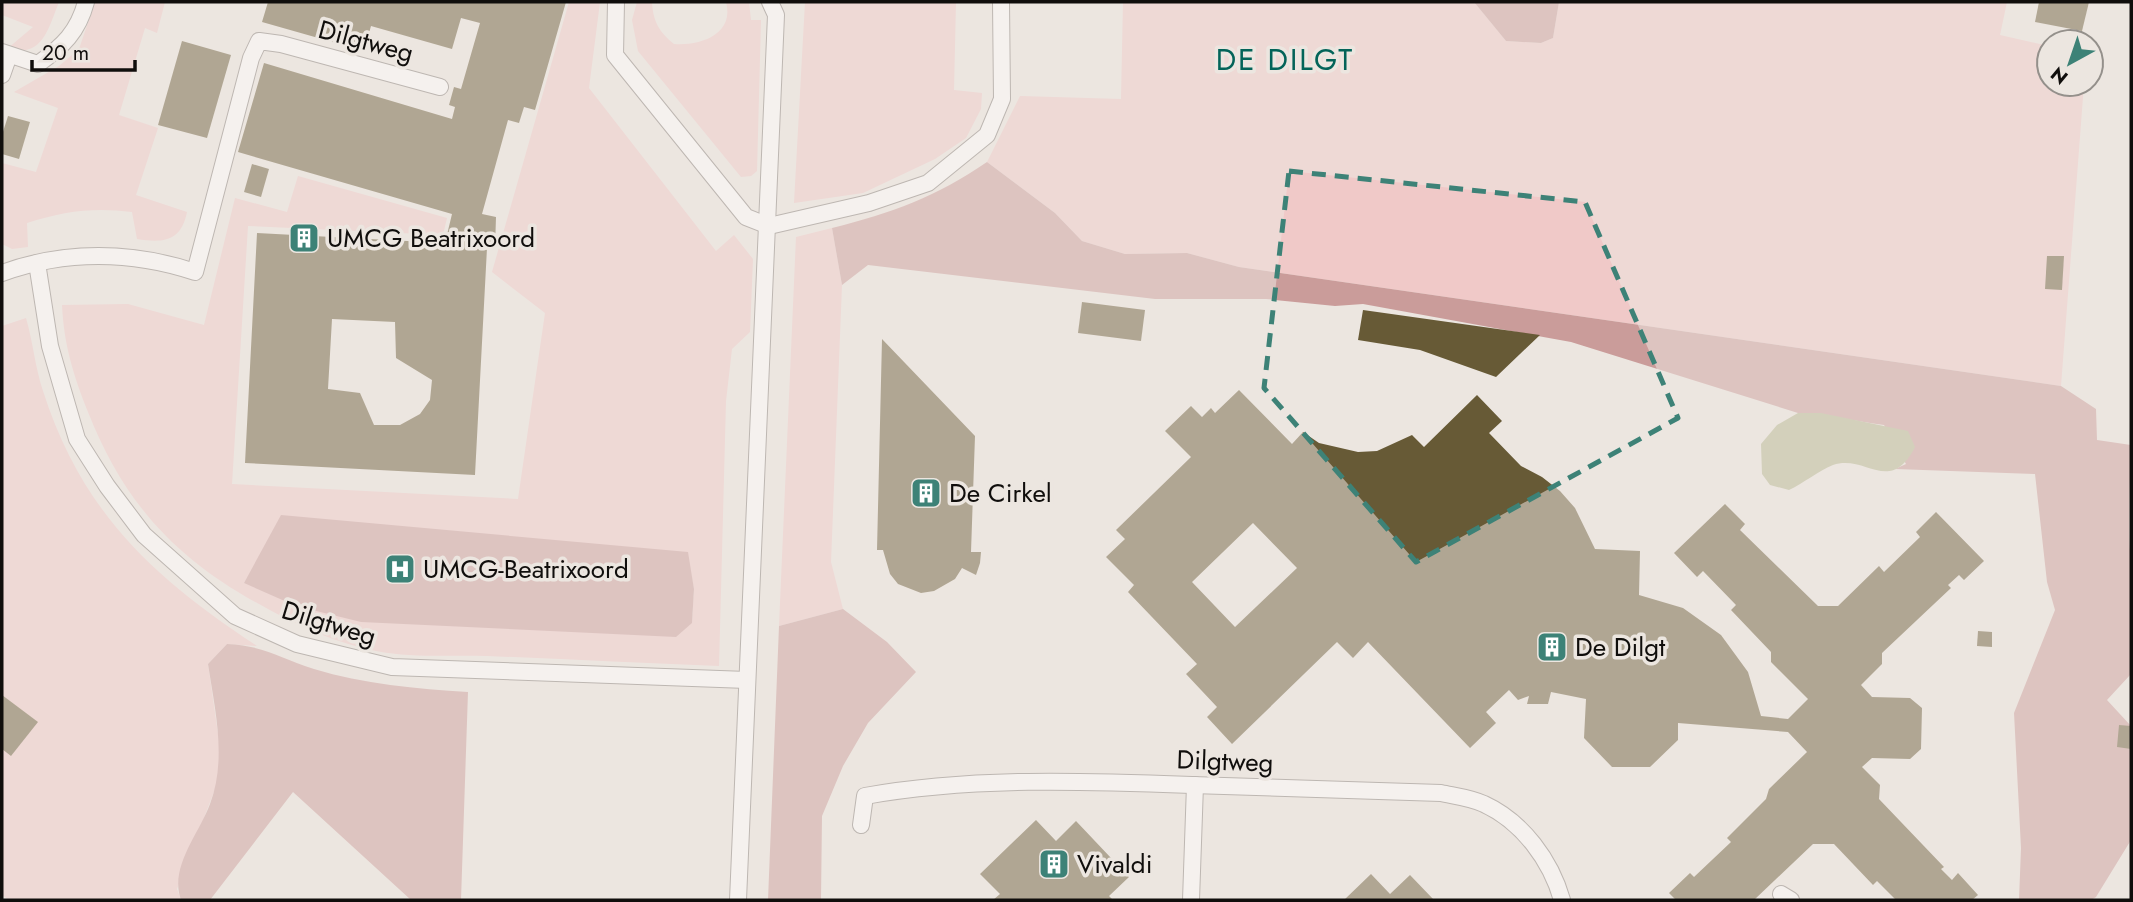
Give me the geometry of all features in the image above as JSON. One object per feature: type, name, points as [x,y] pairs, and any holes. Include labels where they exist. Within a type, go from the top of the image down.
[{"type":"lane","points":[[2,75],[6,54],[38,64],[65,45],[81,21],[86,2]]},
{"type":"lane","points":[[617,2],[615,55],[746,217],[769,226],[869,203],[928,183],[988,135],[1002,99],[1001,2]]},
{"type":"lane","points":[[738,900],[749,589],[769,226],[776,15],[770,2]]},
{"type":"lane","name":"Dilgtweg","points":[[2,273],[37,262],[87,255],[166,262],[195,272],[251,58],[259,41],[281,44],[440,87]]},
{"type":"lane","name":"Dilgtweg","points":[[37,262],[50,346],[77,439],[107,486],[144,535],[235,615],[297,644],[392,667],[747,681]]},
{"type":"lane","name":"Dilgtweg","points":[[861,825],[865,796],[910,788],[1020,783],[1195,785],[1441,793],[1485,804],[1523,832],[1554,871],[1562,900]]},
{"type":"lane","points":[[1191,900],[1195,785]]},
{"type":"highlighted area","points":[[1289,171],[1585,202],[1678,418],[1416,562],[1264,388]]},
{"type":"shaded area","points":[[2,2],[59,2],[42,39],[29,49],[19,51],[7,49],[33,27],[2,15]]},
{"type":"shaded area","points":[[95,2],[165,2],[157,33],[145,28],[119,115],[158,128],[136,195],[187,212],[184,222],[170,238],[146,240],[137,239],[132,212],[92,210],[66,213],[27,223],[28,247],[12,249],[2,244],[2,163],[36,172],[58,108],[14,92],[59,66],[79,49]]},
{"type":"shaded area","points":[[569,2],[600,2],[589,88],[716,251],[734,235],[753,259],[750,332],[732,349],[726,401],[719,666],[390,653],[362,648],[307,629],[236,591],[182,551],[158,528],[119,476],[103,446],[88,412],[67,346],[62,305],[128,304],[204,325],[235,198],[287,212],[298,176],[447,218],[443,235],[248,226],[232,484],[518,499],[545,313],[492,272]],"holes":[[[687,552],[694,589],[692,623],[244,583],[258,561]]]},
{"type":"shaded area","points":[[637,2],[652,2],[658,26],[674,44],[694,43],[713,36],[725,23],[726,2],[749,2],[751,20],[761,20],[757,171],[751,176],[741,177],[638,51],[632,20]]},
{"type":"shaded area","points":[[805,2],[956,2],[954,90],[982,93],[981,109],[966,138],[935,159],[863,193],[794,203]]},
{"type":"shaded area","points":[[1123,2],[1474,2],[1506,41],[1541,43],[1553,38],[1559,2],[2007,2],[2000,35],[2035,43],[2035,98],[2083,98],[2061,386],[1239,267],[1187,253],[1125,254],[1082,241],[1055,213],[987,162],[1020,96],[1121,99]]},
{"type":"shaded area","points":[[1474,2],[1559,2],[1553,38],[1541,43],[1506,41]]},
{"type":"shaded area","points":[[987,162],[1055,213],[1082,241],[1125,254],[1187,253],[1239,267],[2061,386],[2096,409],[2097,440],[2131,445],[2131,674],[2107,700],[2131,726],[2131,840],[2096,897],[2091,900],[2019,900],[2021,848],[2014,713],[2055,610],[2047,582],[2035,474],[1895,469],[1906,464],[1884,425],[1798,413],[1571,342],[1363,304],[1335,306],[1266,299],[1155,299],[868,265],[842,285],[832,228],[913,202],[950,185]]},
{"type":"shaded area","points":[[832,228],[842,285],[831,562],[843,609],[779,626],[796,237]]},
{"type":"shaded area","points":[[26,318],[40,382],[59,434],[78,473],[101,507],[126,539],[154,568],[220,621],[257,646],[227,644],[208,664],[220,748],[218,781],[177,889],[181,900],[9,900],[2,895],[2,326]]},
{"type":"shaded area","points":[[1798,413],[1821,413],[1908,431],[1915,447],[1906,461],[1896,469],[1877,470],[1845,463],[1833,465],[1789,490],[1770,485],[1762,474],[1761,444],[1777,425]]},
{"type":"shaded area","points":[[281,515],[688,552],[694,589],[692,623],[676,637],[361,622],[296,606],[244,583]]},
{"type":"shaded area","points":[[843,609],[887,642],[916,672],[868,723],[843,766],[822,816],[821,900],[768,900],[779,626]]},
{"type":"shaded area","points":[[227,644],[262,650],[314,669],[352,679],[468,692],[461,900],[411,900],[293,792],[210,900],[181,900],[178,888],[182,863],[210,804],[218,770],[218,734],[208,664]]},
{"type":"building","name":"UMCG Beatrixoord","points":[[268,2],[566,2],[535,110],[524,107],[519,123],[508,120],[482,214],[496,217],[495,248],[487,248],[475,475],[245,463],[257,233],[445,243],[452,214],[238,152],[264,63],[452,119],[455,107],[449,105],[454,87],[461,89],[480,23],[461,18],[452,49],[371,26],[364,51],[262,22]],"holes":[[[332,319],[395,322],[396,358],[432,380],[430,400],[420,414],[400,425],[374,425],[360,393],[328,389]]]},
{"type":"building","points":[[2039,2],[2089,2],[2083,28],[2035,22]]},
{"type":"building","points":[[182,41],[231,55],[207,138],[158,125]]},
{"type":"building","points":[[8,116],[30,122],[19,159],[2,154],[2,135]]},
{"type":"building","points":[[252,164],[269,169],[261,197],[244,192]]},
{"type":"building","points":[[2047,256],[2064,256],[2062,290],[2045,289]]},
{"type":"building","points":[[1082,302],[1145,310],[1141,341],[1078,333]]},
{"type":"building","points":[[1363,310],[1540,335],[1496,377],[1420,350],[1358,340]]},
{"type":"building","name":"De Cirkel","points":[[882,339],[975,436],[971,552],[981,552],[980,563],[976,575],[962,568],[955,579],[934,591],[921,593],[898,584],[890,574],[883,550],[877,550]]},
{"type":"building","name":"De Dilgt","points":[[1239,390],[1292,444],[1303,432],[1319,443],[1358,452],[1377,451],[1412,435],[1424,447],[1477,395],[1502,421],[1489,433],[1521,466],[1560,491],[1575,508],[1595,549],[1640,551],[1639,595],[1683,608],[1721,635],[1748,672],[1761,716],[1788,719],[1808,699],[1771,662],[1771,652],[1731,610],[1736,605],[1703,571],[1697,577],[1674,553],[1725,504],[1745,524],[1740,530],[1818,606],[1838,606],[1879,566],[1884,572],[1920,537],[1916,532],[1936,512],[1984,561],[1964,580],[1959,575],[1948,585],[1951,588],[1882,653],[1882,664],[1861,685],[1872,697],[1910,698],[1922,708],[1921,749],[1910,759],[1872,758],[1862,767],[1880,785],[1879,799],[1944,867],[1941,869],[1952,880],[1958,873],[1978,895],[1972,900],[1896,900],[1877,881],[1873,885],[1834,844],[1813,844],[1754,900],[1676,900],[1669,893],[1690,873],[1694,877],[1731,842],[1727,838],[1766,799],[1769,789],[1807,752],[1788,732],[1678,723],[1678,740],[1650,767],[1612,767],[1584,738],[1586,699],[1551,692],[1548,704],[1527,704],[1529,696],[1518,700],[1509,690],[1486,712],[1496,723],[1470,748],[1368,642],[1353,658],[1337,642],[1232,744],[1207,717],[1217,707],[1186,674],[1197,664],[1128,592],[1134,585],[1106,557],[1125,539],[1116,530],[1191,457],[1165,431],[1191,406],[1202,417],[1211,408],[1215,413]],"holes":[[[1253,523],[1297,568],[1235,627],[1192,582]]]},
{"type":"building","points":[[1978,631],[1992,632],[1992,647],[1977,646]]},
{"type":"building","points":[[2,695],[38,722],[11,756],[2,749]]},
{"type":"building","points":[[2119,725],[2131,726],[2131,749],[2117,747]]},
{"type":"building","name":"Vivaldi","points":[[1036,820],[1056,841],[1076,821],[1129,877],[1109,896],[1113,900],[993,900],[1000,894],[980,874]]},
{"type":"building","points":[[1371,874],[1390,894],[1410,875],[1434,900],[1344,900]]},
{"type":"place","name":"UMCG Beatrixoord","points":[[304,238]]},
{"type":"place","name":"De Cirkel","points":[[926,493]]},
{"type":"place","name":"UMCG-Beatrixoord","points":[[400,569]]},
{"type":"place","name":"De Dilgt","points":[[1552,647]]},
{"type":"place","name":"Vivaldi","points":[[1054,864]]},
{"type":"district","name":"DE DILGT","points":[[1285,59]]}]
